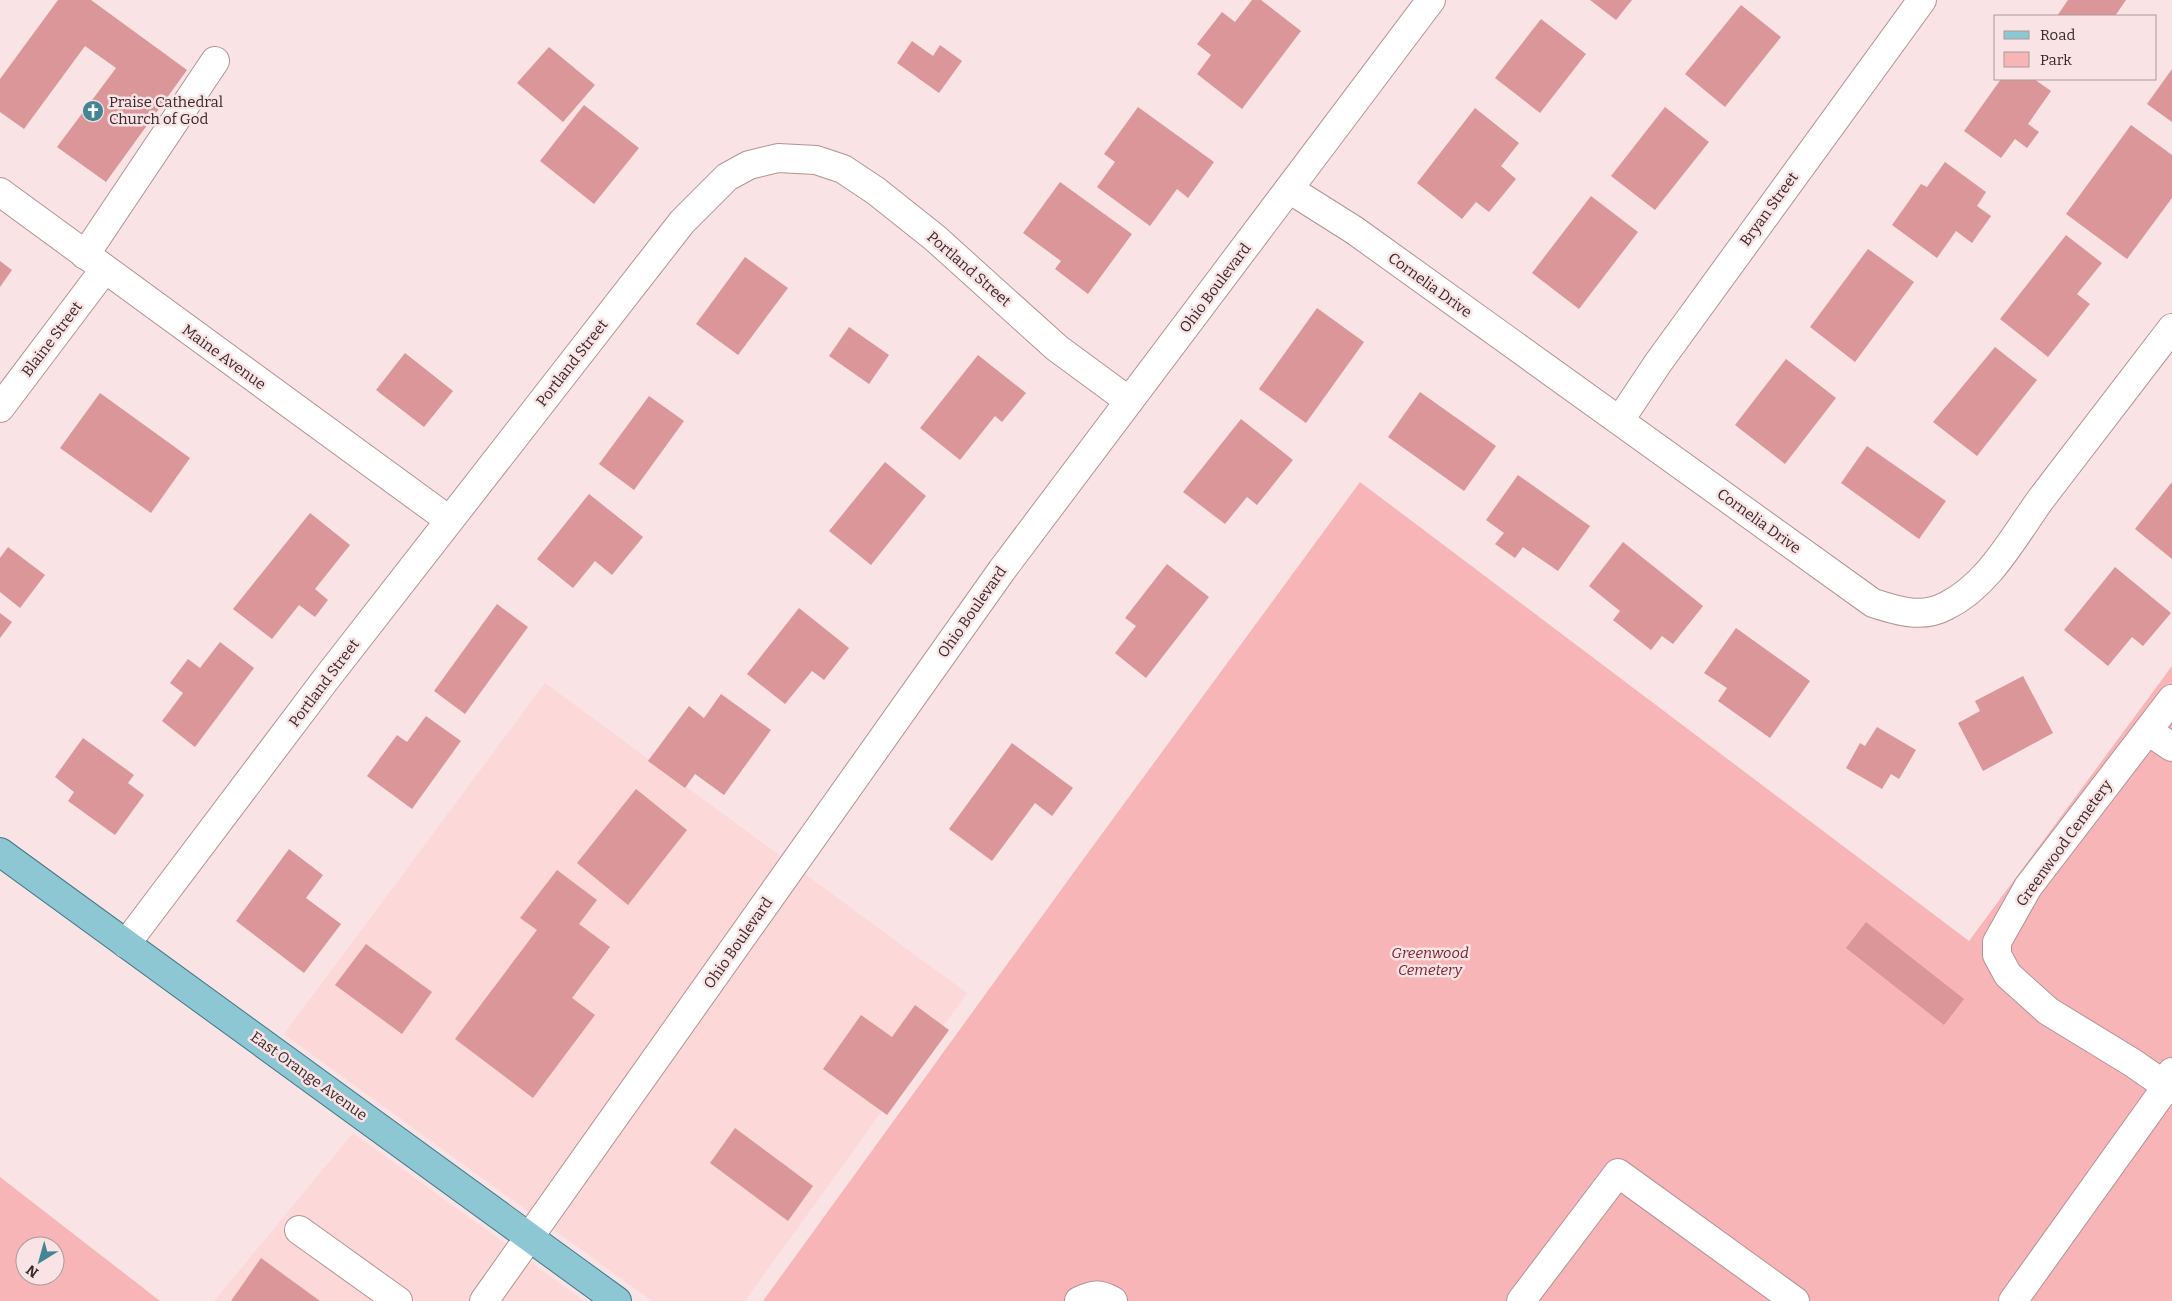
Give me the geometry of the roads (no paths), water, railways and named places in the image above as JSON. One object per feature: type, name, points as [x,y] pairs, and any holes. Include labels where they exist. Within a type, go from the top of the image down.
[{"type":"main road","name":"East Orange Avenue","points":[[0,852],[617,1301]]},
{"type":"street","name":"Ohio Boulevard","points":[[484,1301],[1002,570],[1431,0]]},
{"type":"street","name":"Bryan Street","points":[[1620,420],[1658,362],[1922,0]]},
{"type":"street","name":"Blaine Street","points":[[0,408],[95,263],[215,61]]},
{"type":"street","name":"Portland Street","points":[[126,944],[450,520],[682,222],[727,177],[749,165],[778,158],[816,160],[842,169],[876,192],[935,238],[1057,348],[1129,401]]},
{"type":"street","name":"Cornelia Drive","points":[[1289,189],[1354,230],[1873,603],[1901,612],[1921,614],[1946,606],[1971,589],[1995,564],[2040,500],[2172,328]]},
{"type":"street","name":"Maine Avenue","points":[[0,192],[450,520]]},
{"type":"street","name":"Greenwood Cemetery","points":[[2012,1301],[2170,1083],[2048,1010],[2008,976],[1997,955],[1997,942],[2028,887],[2172,699]]},
{"type":"street","points":[[2148,731],[2172,747]]},
{"type":"street","points":[[1521,1301],[1618,1172],[1795,1301]]},
{"type":"street","points":[[299,1230],[398,1301]]},
{"type":"street","points":[[1079,1301],[1092,1294],[1103,1295],[1113,1301]]},
{"type":"place","name":"Praise Cathedral Church of God","points":[[93,111]]}]
